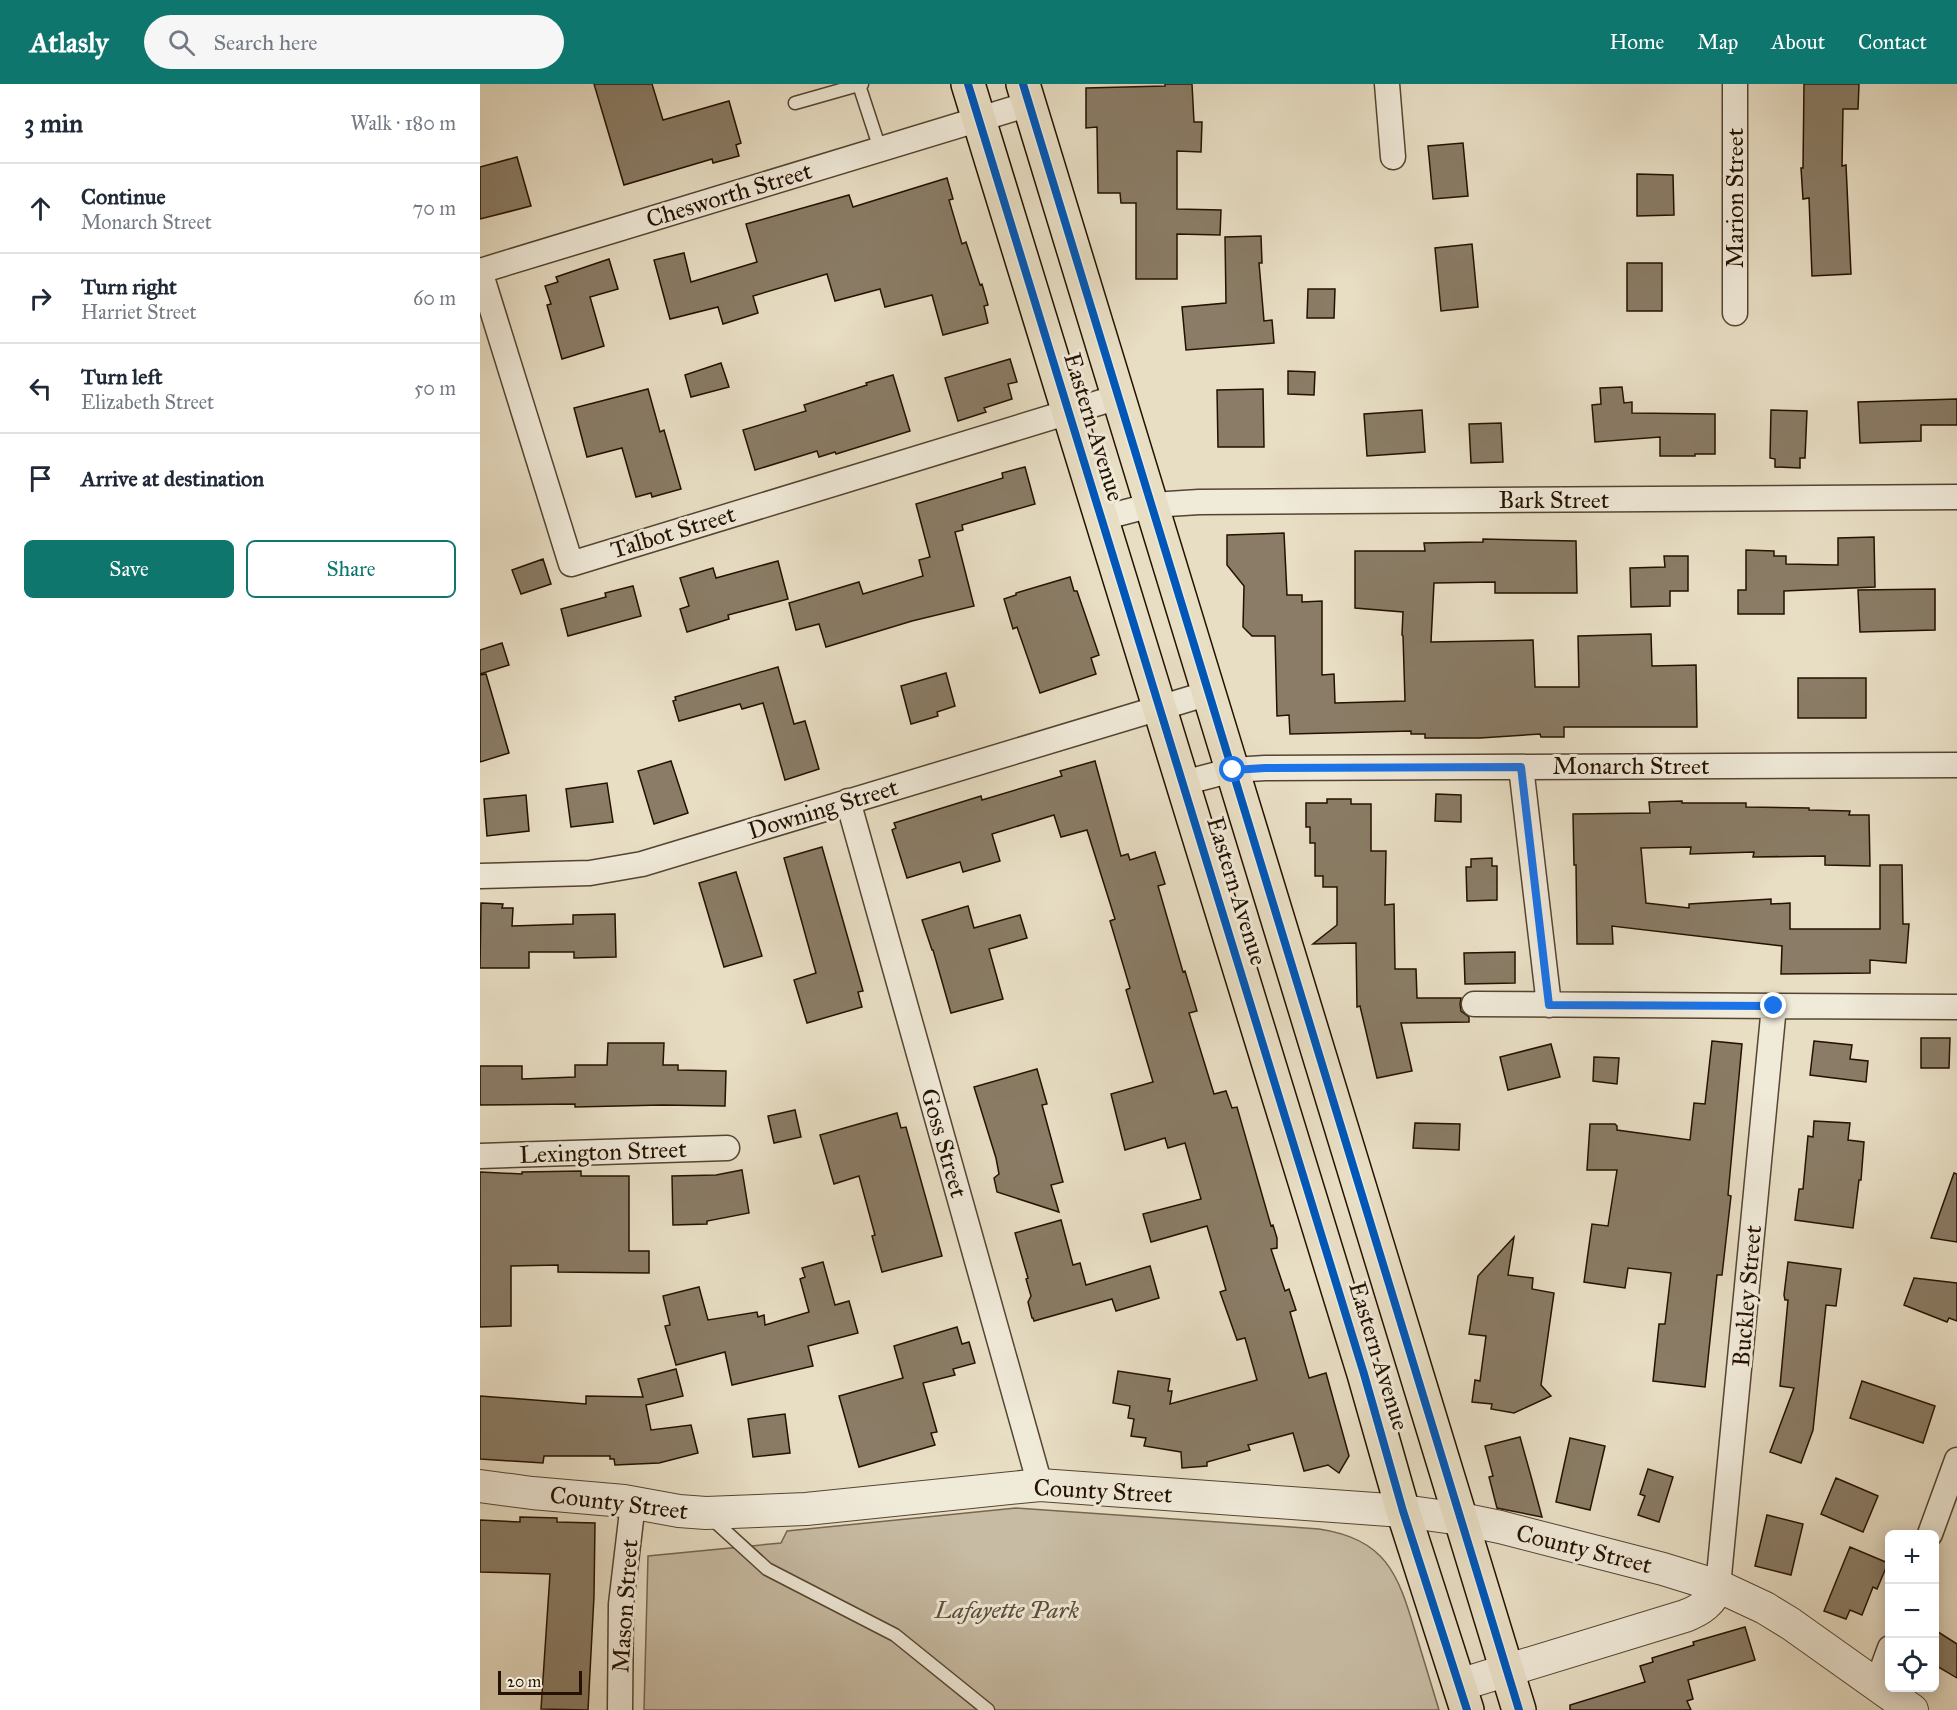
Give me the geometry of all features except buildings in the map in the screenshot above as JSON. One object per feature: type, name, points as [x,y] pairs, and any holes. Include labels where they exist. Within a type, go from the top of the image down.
[{"type":"main road","name":"Eastern Avenue","points":[[968,84],[1184,783],[1364,1374],[1403,1511],[1463,1698]]},
{"type":"main road","name":"Eastern Avenue","points":[[1026,94],[1519,1710]]},
{"type":"street","points":[[1387,84],[1393,156]]},
{"type":"street","name":"Marion Street","points":[[1735,84],[1735,313]]},
{"type":"street","name":"Chesworth Street","points":[[480,271],[979,118],[1026,94]]},
{"type":"street","name":"Talbot Street","points":[[480,271],[571,564],[1069,412]]},
{"type":"street","points":[[1069,412],[1118,397]]},
{"type":"street","name":"Bark Street","points":[[1102,518],[1152,505],[1199,502],[1957,497]]},
{"type":"street","name":"Downing Street","points":[[480,876],[590,873],[642,864],[1209,693]]},
{"type":"street","name":"Monarch Street","points":[[1184,783],[1233,770],[1265,768],[1957,765]]},
{"type":"street","points":[[1521,767],[1549,1005]]},
{"type":"street","name":"Goss Street","points":[[848,801],[1040,1485]]},
{"type":"street","points":[[1474,1004],[1957,1007]]},
{"type":"street","name":"Buckley Street","points":[[1718,1586],[1774,1006]]},
{"type":"street","name":"Lexington Street","points":[[480,1156],[727,1148]]},
{"type":"street","points":[[1931,1530],[1957,1460]]},
{"type":"street","name":"County Street","points":[[480,1486],[706,1513],[806,1509],[1040,1485],[1403,1511],[1461,1519],[1663,1569],[1718,1586],[1765,1608],[1791,1624],[1912,1710]]},
{"type":"street","name":"Mason Street","points":[[620,1710],[621,1604],[633,1503]]},
{"type":"street","points":[[1463,1698],[1507,1671],[1697,1612],[1714,1597],[1718,1586]]},
{"type":"street","points":[[1876,1686],[1885,1662]]},
{"type":"lane","points":[[795,103],[860,84],[880,149]]},
{"type":"lane","points":[[706,1513],[767,1569],[895,1635],[988,1710]]},
{"type":"green space","name":"Lafayette Park","points":[[1016,1508],[1319,1529],[1360,1541],[1386,1562],[1395,1576],[1409,1611],[1439,1710],[644,1710],[648,1556],[781,1543],[787,1531]]},
{"type":"cycle path","points":[[968,84],[1364,1374],[1403,1511],[1467,1710]]},
{"type":"cycle path","points":[[1023,84],[1519,1710]]},
{"type":"route","points":[[1233,770],[1521,767],[1549,1005],[1774,1006]]}]
